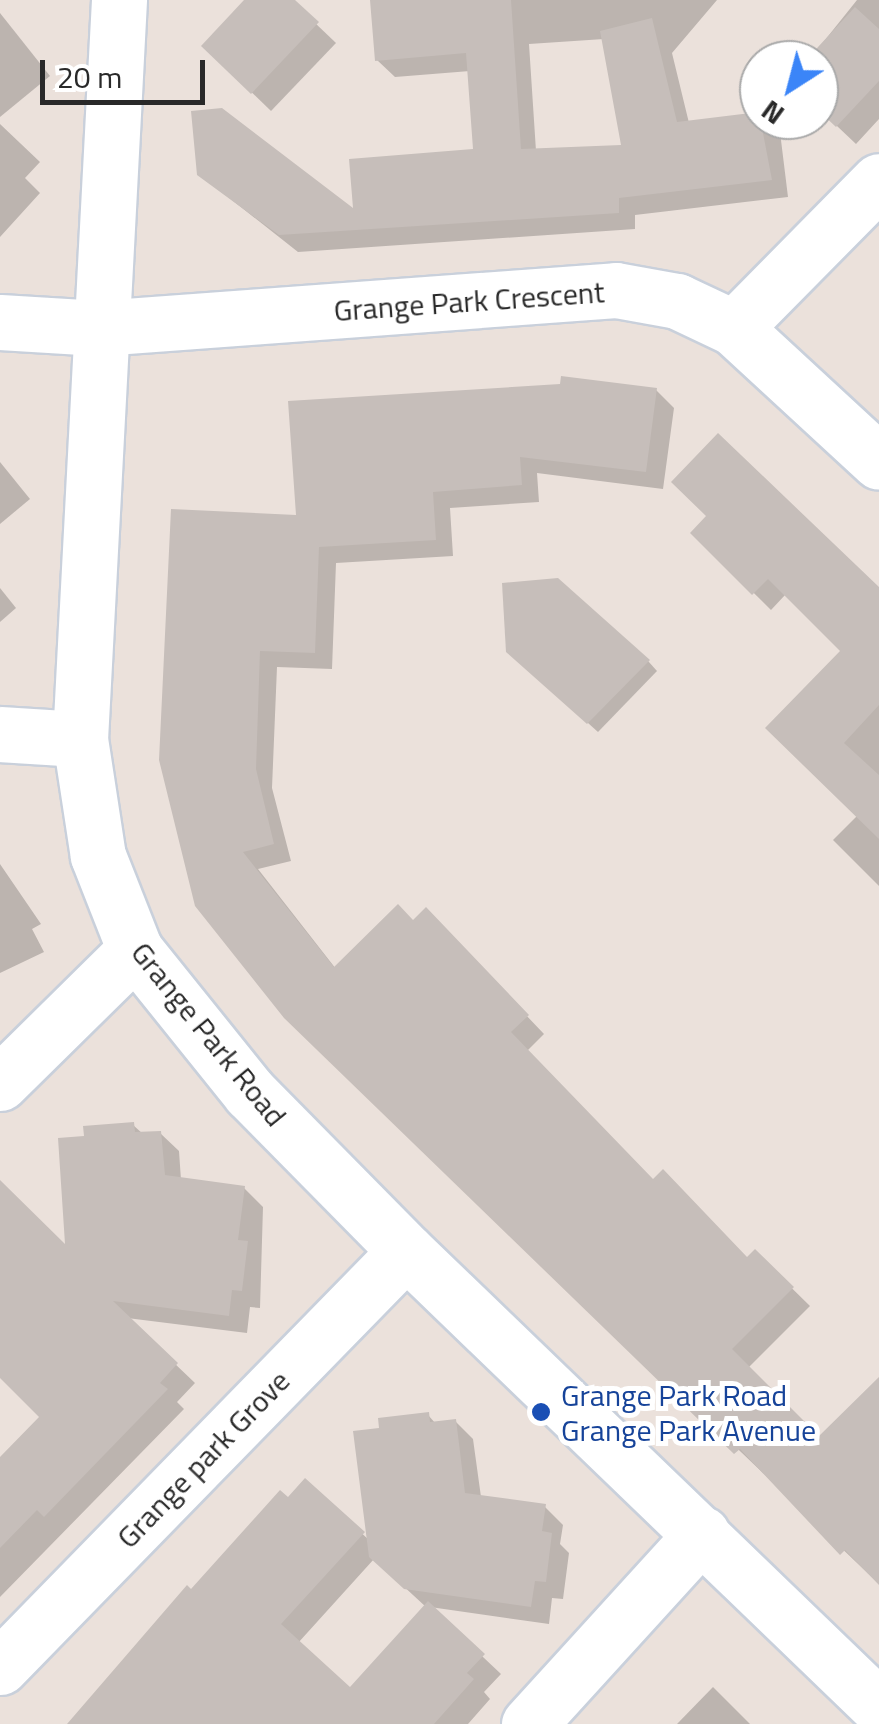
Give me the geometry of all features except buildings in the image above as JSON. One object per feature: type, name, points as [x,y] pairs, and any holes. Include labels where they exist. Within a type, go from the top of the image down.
[{"type":"street","name":"Grange Park Road","points":[[119,0],[80,738],[98,856],[135,950],[250,1093],[406,1251],[879,1707]]},
{"type":"street","points":[[734,328],[879,181]]},
{"type":"street","name":"Grange Park Crescent","points":[[0,322],[99,328],[616,290],[677,301],[734,328],[879,462]]},
{"type":"street","points":[[0,734],[80,738]]},
{"type":"street","points":[[0,1083],[135,950]]},
{"type":"street","name":"Grange park Grove","points":[[0,1667],[406,1251]]},
{"type":"street","points":[[529,1724],[702,1534]]},
{"type":"place","name":"Grange Park Road Grange Park Avenue","points":[[541,1412]]}]
